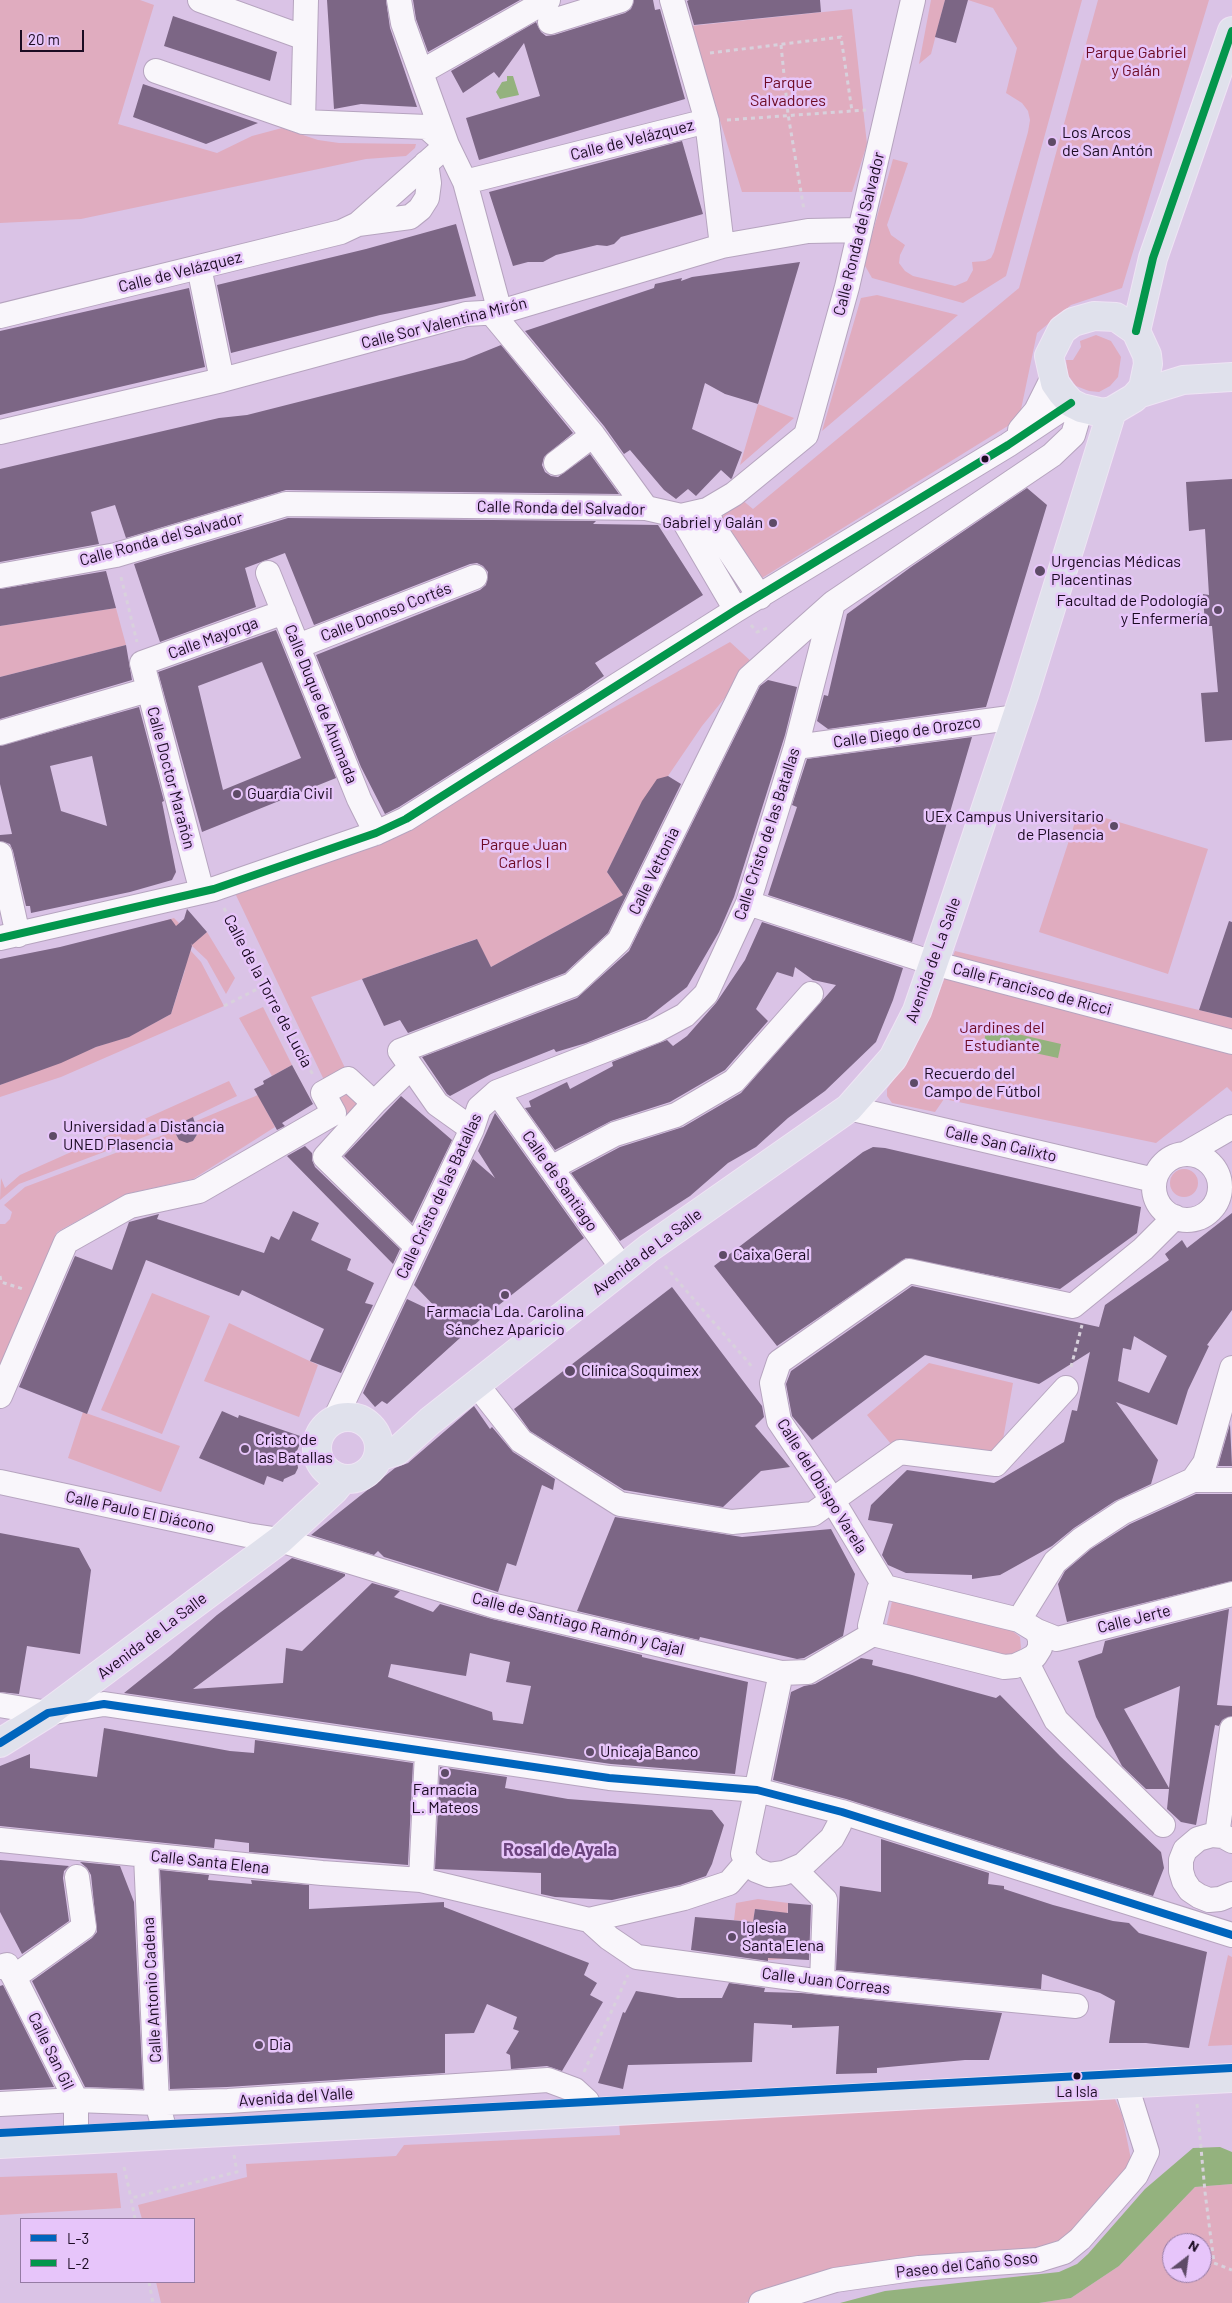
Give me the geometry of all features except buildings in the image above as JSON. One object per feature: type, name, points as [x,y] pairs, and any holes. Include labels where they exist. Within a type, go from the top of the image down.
[{"type":"main road","points":[[1126,324],[1153,258],[1232,31]]},
{"type":"main road","points":[[1094,316],[1126,324],[1145,350],[1148,364],[1143,388],[1126,405],[1088,408],[1062,393],[1053,377],[1049,356],[1062,330],[1073,322],[1094,316]]},
{"type":"main road","points":[[1148,364],[1183,380]]},
{"type":"main road","points":[[1138,394],[1183,380],[1232,377]]},
{"type":"main road","name":"Avenida de La Salle","points":[[378,1457],[397,1451],[430,1421],[649,1248],[848,1108],[893,1058],[917,1011],[1017,717],[1083,499],[1088,408]]},
{"type":"main road","points":[[345,1417],[356,1418],[365,1422],[373,1430],[378,1438],[378,1457],[374,1465],[361,1477],[333,1473],[316,1449],[317,1440],[327,1424],[335,1419],[345,1417]]},
{"type":"main road","name":"Avenida de La Salle","points":[[373,1430],[390,1429],[430,1421]]},
{"type":"main road","name":"Avenida de La Salle","points":[[0,1742],[48,1713],[289,1531],[314,1492],[333,1473]]},
{"type":"main road","name":"Avenida del Valle","points":[[0,2133],[76,2129],[160,2113],[1232,2068]]},
{"type":"main road","name":"Avenida del Valle","points":[[0,2144],[1232,2078]]},
{"type":"street","points":[[200,0],[305,38]]},
{"type":"street","points":[[302,122],[306,0]]},
{"type":"street","points":[[399,0],[403,23],[447,145],[465,182],[495,312],[593,434],[646,508]]},
{"type":"street","points":[[421,72],[549,11],[621,0]]},
{"type":"street","points":[[672,0],[707,122]]},
{"type":"street","name":"Calle Ronda del Salvador","points":[[0,576],[116,555],[286,504],[646,508],[680,516],[707,510],[734,494],[806,435],[848,287],[913,0]]},
{"type":"street","points":[[156,71],[302,122],[427,127],[447,145]]},
{"type":"street","name":"Calle de Velázquez","points":[[465,182],[707,122],[722,246]]},
{"type":"street","name":"Calle de Velázquez","points":[[0,316],[342,232],[358,224],[447,145]]},
{"type":"street","name":"Calle Sor Valentina Mirón","points":[[0,432],[222,380],[466,314],[495,312],[722,246],[808,231],[860,230]]},
{"type":"street","points":[[199,267],[222,380]]},
{"type":"street","points":[[1001,449],[1036,411],[1053,377]]},
{"type":"street","points":[[0,854],[9,936],[208,890],[376,833],[414,814],[736,610],[1001,449],[1088,408]]},
{"type":"street","points":[[832,603],[1052,455],[1073,435],[1088,408]]},
{"type":"street","points":[[556,463],[593,434]]},
{"type":"street","points":[[707,510],[712,525],[760,597]]},
{"type":"street","points":[[680,516],[736,610]]},
{"type":"street","name":"Calle Duque de Ahumada","points":[[268,573],[359,799],[376,833]]},
{"type":"street","name":"Calle Donoso Cortés","points":[[298,646],[475,577]]},
{"type":"street","name":"Calle Cristo de las Batallas","points":[[335,1419],[472,1129],[479,1108],[497,1092],[657,1030],[685,1015],[706,994],[748,902],[796,747],[832,603]]},
{"type":"street","name":"Calle Vettonia","points":[[406,1059],[572,985],[619,941],[749,678],[832,603]]},
{"type":"street","name":"Calle Mayorga","points":[[142,663],[284,612]]},
{"type":"street","name":"Calle Doctor Marañón","points":[[142,663],[148,690],[208,890]]},
{"type":"street","points":[[0,733],[148,690]]},
{"type":"street","name":"Calle Diego de Orozco","points":[[796,747],[1017,717]]},
{"type":"street","name":"Calle Francisco de Ricci","points":[[748,902],[933,963],[1232,1042]]},
{"type":"street","points":[[551,1168],[615,1134],[676,1116],[734,1081],[812,994]]},
{"type":"street","points":[[416,1246],[325,1157],[374,1103],[406,1059],[437,1104],[472,1129]]},
{"type":"street","points":[[0,1396],[66,1242],[130,1206],[199,1191],[303,1131],[334,1113],[323,1093],[348,1079],[374,1103]]},
{"type":"street","name":"Calle de Santiago","points":[[497,1092],[624,1269]]},
{"type":"street","name":"Calle San Calixto","points":[[848,1108],[1154,1180]]},
{"type":"street","points":[[1185,1154],[1206,1160],[1218,1177],[1220,1188],[1212,1207],[1205,1214],[1195,1219],[1185,1220],[1175,1218],[1160,1206],[1156,1198],[1154,1180],[1158,1170],[1175,1156],[1185,1154],[1232,1127]]},
{"type":"street","points":[[1213,1168],[1232,1127]]},
{"type":"street","points":[[772,1383],[779,1362],[909,1272],[1078,1314],[1175,1218]]},
{"type":"street","points":[[1193,1480],[1205,1463],[1232,1368]]},
{"type":"street","name":"Calle del Obispo Varela","points":[[772,1383],[779,1421],[833,1502],[885,1587]]},
{"type":"street","points":[[476,1385],[521,1441],[620,1504],[732,1522],[813,1514],[833,1502],[900,1452],[996,1464],[1066,1388]]},
{"type":"street","points":[[1111,1774],[1063,1709],[1032,1630],[1055,1562],[1082,1539],[1122,1512],[1193,1480],[1232,1480]]},
{"type":"street","name":"Calle Paulo El Diácono","points":[[0,1482],[246,1535],[289,1531]]},
{"type":"street","name":"Calle de Santiago Ramón y Cajal","points":[[289,1531],[495,1606],[780,1673],[808,1672],[842,1654],[873,1634]]},
{"type":"street","points":[[885,1587],[879,1590],[870,1626],[873,1634],[1004,1667],[1015,1666],[1035,1656],[1040,1648],[1032,1630]]},
{"type":"street","name":"Calle Jerte","points":[[885,1587],[1057,1639],[1232,1594]]},
{"type":"street","points":[[1026,1661],[1056,1720],[1163,1826],[1208,1843]]},
{"type":"street","points":[[780,1673],[757,1790],[743,1846],[743,1854],[747,1862],[756,1870],[769,1875],[803,1866],[832,1838],[839,1825],[842,1812]]},
{"type":"street","points":[[0,1706],[48,1713],[104,1704],[609,1778],[757,1790],[842,1812],[1145,1907],[1228,1930]]},
{"type":"street","points":[[1228,1930],[1206,1909],[1197,1894],[1184,1881],[1181,1871],[1208,1843],[1232,1736]]},
{"type":"street","points":[[421,1880],[427,1752]]},
{"type":"street","name":"Calle Santa Elena","points":[[3,1842],[322,1873],[421,1880],[589,1920]]},
{"type":"street","name":"Calle Antonio Cadena","points":[[146,1856],[160,2113]]},
{"type":"street","points":[[589,1920],[684,1898],[729,1882],[747,1862]]},
{"type":"street","points":[[794,1869],[825,1900],[822,1982]]},
{"type":"street","points":[[7,1969],[84,1927],[77,1877]]},
{"type":"street","points":[[1145,1907],[1168,1907],[1197,1894],[1220,1899],[1232,1895]]},
{"type":"street","points":[[1228,1930],[1227,1915],[1232,1895]]},
{"type":"street","name":"Calle Juan Correas","points":[[589,1920],[609,1938],[637,1957],[822,1982],[1076,2006]]},
{"type":"street","name":"Calle San Gil","points":[[7,1969],[76,2100],[76,2129]]},
{"type":"street","name":"Paseo del Caño Soso","points":[[761,2303],[835,2280],[919,2268],[1038,2260],[1064,2252],[1080,2239],[1136,2175],[1147,2152],[1126,2085]]},
{"type":"street","name":"Avenida del Valle","points":[[0,2104],[76,2100],[160,2113]]},
{"type":"path","points":[[689,56],[841,37],[852,111]]},
{"type":"path","points":[[781,44],[788,114],[808,231]]},
{"type":"path","points":[[707,122],[788,114],[868,110]]},
{"type":"path","points":[[116,555],[142,663]]},
{"type":"path","name":"Calle de la Torre de Lucía","points":[[208,890],[265,985],[323,1093]]},
{"type":"path","points":[[224,1006],[265,985]]},
{"type":"path","points":[[649,1248],[750,1365],[772,1383]]},
{"type":"path","points":[[0,1276],[1,1282],[43,1295]]},
{"type":"path","points":[[1066,1388],[1078,1314]]},
{"type":"path","points":[[581,2095],[637,1957]]},
{"type":"path","points":[[130,2198],[237,2172],[229,2133]]},
{"type":"path","points":[[1199,2134],[1214,2263],[1232,2270]]},
{"type":"path","points":[[124,2167],[135,2218]]},
{"type":"path","points":[[149,2283],[153,2303]]},
{"type":"green space","points":[[0,0],[140,0],[154,5],[118,124],[217,153],[252,136],[282,128],[318,140],[339,143],[416,144],[415,148],[406,156],[366,159],[81,219],[0,223]]},
{"type":"green space","points":[[931,0],[945,0],[931,54],[919,64]]},
{"type":"green space","points":[[968,0],[1082,0],[1006,276],[963,303],[872,278],[864,264],[893,159],[908,163],[887,225],[891,235],[905,245],[900,255],[899,263],[905,271],[913,276],[955,286],[967,281],[973,270],[972,262],[985,261],[991,258],[994,252],[1030,120],[1028,111],[1022,103],[1006,93],[1017,48],[993,8]]},
{"type":"green space","name":"Parque Gabriel y Galán","points":[[1098,0],[1209,0],[1122,288],[1071,305],[1037,333],[1019,419],[762,578],[722,517],[741,499],[753,509],[1019,288]]},
{"type":"green space","name":"Parque Salvadores","points":[[852,9],[867,144],[852,192],[742,192],[691,26]]},
{"type":"green space","points":[[877,295],[958,315],[822,431],[861,298]]},
{"type":"green space","points":[[1096,335],[1111,341],[1121,357],[1118,377],[1110,386],[1099,392],[1089,391],[1076,386],[1068,375],[1066,360],[1073,360],[1081,347],[1080,341]]},
{"type":"green space","points":[[758,404],[794,418],[740,465]]},
{"type":"green space","points":[[116,608],[126,645],[0,677],[0,626]]},
{"type":"green space","name":"Parque Juan Carlos I","points":[[730,642],[753,663],[702,726],[668,776],[643,800],[607,872],[623,895],[491,967],[476,939],[311,997],[346,1070],[324,1080],[234,891],[375,842]]},
{"type":"green space","points":[[1079,810],[1208,849],[1168,974],[1039,932]]},
{"type":"green space","points":[[174,918],[179,923],[173,931],[201,962],[224,1006],[61,1077],[0,1097],[0,1085],[96,1047],[130,1036],[171,1014],[185,970],[161,922]]},
{"type":"green space","points":[[207,932],[235,978],[226,994],[207,960],[191,945]]},
{"type":"green space","name":"Jardines del Estudiante","points":[[955,951],[1232,1018],[1232,1092],[1227,1087],[1156,1143],[944,1099],[935,1112],[892,1103],[887,1096],[887,1089],[913,1051],[932,1011]]},
{"type":"green space","points":[[263,1007],[292,1065],[272,1076],[239,1018]]},
{"type":"green space","points":[[229,1081],[237,1096],[181,1123],[19,1184],[0,1200],[1,1178],[5,1188],[20,1175]]},
{"type":"green space","points":[[350,1089],[364,1106],[347,1121],[334,1098]]},
{"type":"green space","points":[[258,1095],[275,1127],[193,1179],[126,1194],[57,1232],[0,1370],[0,1224],[5,1224],[10,1219],[12,1212],[4,1205],[25,1187],[174,1131],[179,1140],[193,1141],[198,1133],[194,1122]]},
{"type":"green space","points":[[1184,1169],[1194,1173],[1198,1183],[1194,1193],[1184,1197],[1174,1193],[1170,1183],[1174,1173]]},
{"type":"green space","points":[[152,1293],[210,1316],[162,1434],[101,1410]]},
{"type":"green space","points":[[229,1323],[318,1365],[299,1417],[204,1381]]},
{"type":"green space","points":[[929,1363],[1013,1383],[1002,1445],[989,1453],[891,1444],[867,1415]]},
{"type":"green space","points":[[83,1412],[180,1446],[161,1492],[68,1458]]},
{"type":"green space","points":[[893,1597],[1011,1630],[1020,1637],[1021,1648],[1015,1657],[1005,1661],[886,1628]]},
{"type":"green space","points":[[758,1899],[788,1903],[785,1959],[768,1960],[774,1911],[755,1909],[753,1922],[734,1920],[736,1903]]},
{"type":"green space","points":[[1228,1955],[1232,1957],[1232,2045],[1208,2046]]},
{"type":"green space","points":[[1115,2099],[1122,2115],[1133,2169],[1060,2248],[759,2298],[745,2303],[161,2303],[156,2283],[195,2283],[195,2218],[142,2218],[138,2205],[247,2177],[246,2164],[396,2156],[404,2145],[620,2135],[619,2123]]},
{"type":"green space","points":[[117,2173],[121,2208],[0,2215],[0,2177]]},
{"type":"green space","points":[[1232,2184],[1232,2303],[1039,2303],[1071,2298],[1119,2266],[1195,2187]]},
{"type":"shaded area","points":[[507,76],[513,76],[519,95],[500,99],[496,92],[502,82],[507,81]]},
{"type":"shaded area","points":[[987,1027],[1061,1044],[1058,1058],[984,1042]]},
{"type":"shaded area","points":[[1220,2147],[1232,2152],[1232,2184],[1195,2187],[1119,2266],[1071,2298],[1039,2303],[840,2303],[885,2291],[1059,2272],[1077,2264],[1088,2254],[1145,2189],[1193,2148]]},
{"type":"transit line","name":"L-2","points":[[1136,331],[1153,258],[1232,31]]},
{"type":"transit line","name":"L-2","points":[[0,938],[214,889],[376,833],[406,819],[736,610],[1008,445],[1071,403]]},
{"type":"transit line","name":"L-3","points":[[0,1743],[48,1713],[104,1704],[609,1778],[757,1790],[842,1812],[1232,1935]]},
{"type":"transit line","name":"L-3","points":[[0,2133],[1232,2068]]},
{"type":"place","name":"Los Arcos de San Antón","points":[[1052,142]]},
{"type":"place","name":"Gabriel y Galán","points":[[773,523]]},
{"type":"place","name":"Urgencias Médicas Placentinas","points":[[1040,571]]},
{"type":"place","name":"Facultad de Podología y Enfermería","points":[[1218,610]]},
{"type":"place","name":"Guardia Civil","points":[[237,794]]},
{"type":"place","name":"UEx Campus Universitario de Plasencia","points":[[1114,826]]},
{"type":"place","name":"Recuerdo del Campo de Fútbol","points":[[914,1083]]},
{"type":"place","name":"Universidad a Distancia UNED Plasencia","points":[[53,1136]]},
{"type":"place","name":"Caixa Geral","points":[[723,1255]]},
{"type":"place","name":"Farmacia Lda. Carolina Sánchez Aparicio","points":[[505,1295]]},
{"type":"place","name":"Clínica Soquimex","points":[[570,1371]]},
{"type":"place","name":"Cristo de las Batallas","points":[[245,1449]]},
{"type":"place","name":"Unicaja Banco","points":[[590,1752]]},
{"type":"place","name":"Farmacia L. Mateos","points":[[445,1773]]},
{"type":"place","name":"Iglesia Santa Elena","points":[[732,1937]]},
{"type":"place","name":"Dia","points":[[259,2045]]},
{"type":"place","name":"La Isla","points":[[1077,2076]]},
{"type":"district","name":"Rosal de Ayala","points":[[560,1850]]}]
